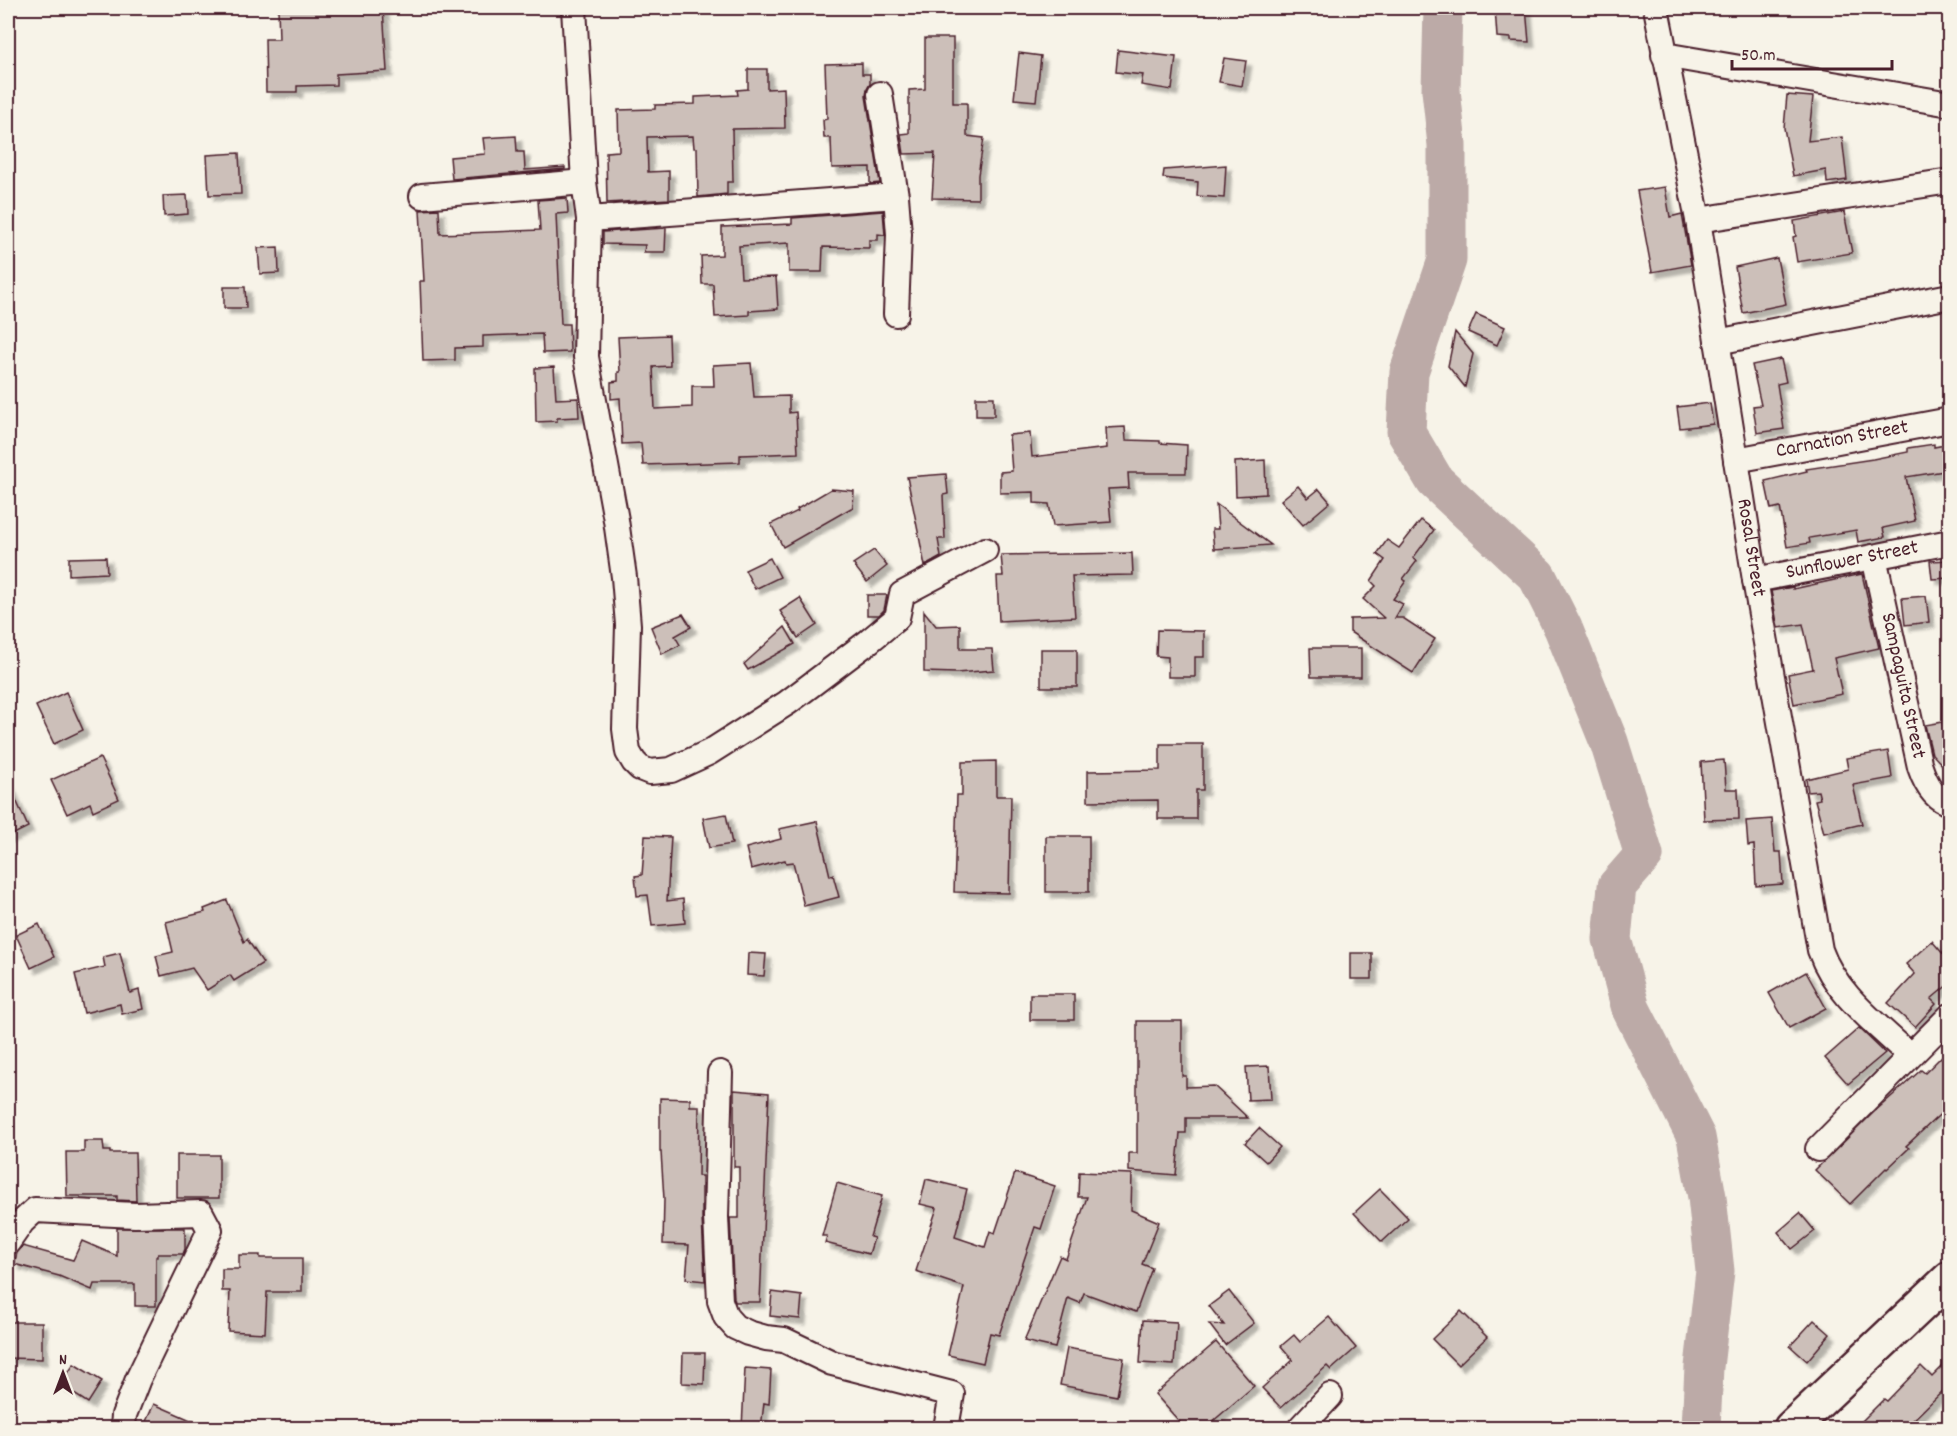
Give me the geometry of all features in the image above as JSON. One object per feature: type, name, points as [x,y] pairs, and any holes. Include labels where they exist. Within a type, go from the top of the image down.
[{"type":"highway","points":[[1791,1428],[1950,1278]]},
{"type":"street","points":[[574,8],[584,182],[589,219],[586,357],[616,520],[624,577],[628,626],[628,752],[640,768],[650,772],[671,770],[710,752],[787,704],[897,618],[902,594],[985,550]]},
{"type":"street","name":"Rosal Street","points":[[1656,8],[1698,220],[1755,580],[1820,950],[1827,969],[1838,987],[1909,1055]]},
{"type":"street","points":[[1664,55],[1950,104]]},
{"type":"street","points":[[880,93],[896,196],[899,234],[896,314]]},
{"type":"street","points":[[1698,220],[1950,181]]},
{"type":"street","points":[[422,196],[584,182]]},
{"type":"street","points":[[589,219],[896,196]]},
{"type":"street","points":[[1717,342],[1950,296]]},
{"type":"street","name":"Carnation Street","points":[[1736,460],[1950,420]]},
{"type":"street","name":"Sunflower Street","points":[[1755,580],[1950,542]]},
{"type":"street","name":"Sampaguita Street","points":[[1874,557],[1920,767],[1931,790],[1941,801],[1950,803]]},
{"type":"street","points":[[1818,1149],[1950,1016]]},
{"type":"street","points":[[720,1073],[716,1217],[720,1301],[726,1317],[735,1327],[748,1333],[784,1340],[832,1363],[952,1394],[946,1428]]},
{"type":"street","points":[[8,1242],[34,1210],[135,1215],[201,1213],[210,1230],[138,1379],[124,1415],[123,1428]]},
{"type":"street","points":[[1300,1428],[1330,1396]]},
{"type":"building","points":[[278,8],[335,8],[335,11],[383,8],[387,71],[336,74],[336,85],[297,86],[297,92],[266,92],[265,39],[279,39]]},
{"type":"building","points":[[1495,8],[1526,8],[1529,42],[1497,37]]},
{"type":"building","points":[[925,38],[953,38],[953,103],[967,103],[967,136],[984,138],[978,175],[978,199],[932,198],[935,153],[904,154],[901,134],[909,133],[909,90],[925,89]]},
{"type":"building","points":[[1118,50],[1176,57],[1172,90],[1141,85],[1143,75],[1116,72]]},
{"type":"building","points":[[1019,53],[1041,56],[1036,101],[1014,99]]},
{"type":"building","points":[[1224,58],[1246,61],[1242,86],[1219,82]]},
{"type":"building","points":[[862,63],[862,74],[870,74],[866,96],[880,183],[870,184],[870,167],[832,168],[831,138],[824,138],[823,120],[827,119],[825,64]]},
{"type":"building","points":[[748,69],[767,69],[767,89],[784,88],[785,128],[732,129],[733,182],[727,182],[727,194],[698,197],[697,148],[694,148],[693,136],[647,137],[648,172],[669,171],[669,199],[607,203],[606,152],[619,151],[618,110],[655,109],[655,105],[695,104],[695,97],[738,95],[737,90],[748,89]]},
{"type":"building","points":[[1787,95],[1813,97],[1808,141],[1842,137],[1847,180],[1827,183],[1826,170],[1793,176],[1784,128]]},
{"type":"building","points":[[516,136],[517,152],[524,152],[525,170],[565,167],[565,169],[452,179],[450,157],[485,154],[483,138]]},
{"type":"building","points":[[239,153],[241,194],[209,195],[207,155]]},
{"type":"building","points":[[1226,165],[1224,198],[1197,196],[1198,182],[1163,178],[1164,170]]},
{"type":"building","points":[[1665,187],[1670,217],[1682,214],[1691,265],[1652,272],[1637,191]]},
{"type":"building","points":[[187,195],[188,214],[164,216],[163,196]]},
{"type":"building","points":[[567,198],[568,213],[556,214],[561,324],[569,324],[570,352],[543,353],[542,334],[483,336],[483,347],[455,348],[455,360],[423,361],[420,281],[424,281],[420,210],[439,209],[440,234],[540,230],[538,200]]},
{"type":"building","points":[[883,211],[885,235],[878,234],[878,240],[869,240],[869,248],[823,247],[822,272],[789,272],[789,243],[739,246],[741,278],[776,277],[778,309],[749,311],[749,315],[715,317],[713,284],[702,284],[701,256],[722,255],[722,227],[792,224],[792,218]]},
{"type":"building","points":[[1844,212],[1852,253],[1797,262],[1793,237],[1796,236],[1794,221]]},
{"type":"building","points":[[666,228],[665,252],[644,252],[645,245],[603,244],[603,232]]},
{"type":"building","points":[[278,247],[279,273],[260,274],[258,248]]},
{"type":"building","points":[[1777,258],[1786,304],[1743,313],[1735,267]]},
{"type":"building","points":[[224,287],[245,287],[246,308],[224,308]]},
{"type":"building","points":[[1476,314],[1505,327],[1497,345],[1468,332]]},
{"type":"building","points":[[1455,332],[1473,354],[1465,387],[1448,366]]},
{"type":"building","points":[[669,335],[670,366],[653,367],[655,409],[692,407],[692,386],[714,386],[713,365],[751,363],[754,397],[789,396],[789,413],[796,412],[798,453],[740,455],[740,462],[643,465],[641,443],[622,444],[620,398],[611,399],[611,382],[618,381],[618,372],[620,372],[618,337]]},
{"type":"building","points":[[1781,359],[1786,382],[1777,384],[1784,429],[1757,433],[1753,406],[1761,405],[1752,365]]},
{"type":"building","points":[[554,367],[556,399],[578,398],[579,417],[536,422],[535,368]]},
{"type":"building","points":[[976,397],[994,397],[994,416],[976,416]]},
{"type":"building","points":[[1710,403],[1713,424],[1680,428],[1677,407]]},
{"type":"building","points":[[1125,427],[1126,440],[1187,445],[1186,473],[1128,473],[1129,488],[1108,489],[1111,522],[1053,526],[1049,504],[1034,503],[1034,492],[1000,493],[1000,472],[1012,471],[1009,435],[1030,433],[1032,457],[1107,448],[1106,428]]},
{"type":"building","points":[[1934,444],[1934,447],[1950,444],[1950,470],[1906,477],[1915,521],[1883,528],[1885,537],[1858,542],[1856,530],[1809,538],[1810,543],[1787,547],[1780,507],[1771,509],[1765,481],[1807,471],[1806,469],[1873,459],[1908,452],[1908,448]]},
{"type":"building","points":[[1265,460],[1266,494],[1236,496],[1235,462]]},
{"type":"building","points":[[946,474],[948,494],[943,495],[945,539],[938,539],[941,557],[925,566],[907,477]]},
{"type":"building","points":[[1298,486],[1308,498],[1319,489],[1330,502],[1303,525],[1281,500]]},
{"type":"building","points":[[831,489],[854,491],[853,507],[783,547],[771,524],[798,511],[797,509]]},
{"type":"building","points":[[1216,504],[1271,545],[1214,549],[1212,529],[1218,529]]},
{"type":"building","points":[[1421,520],[1434,530],[1413,558],[1417,561],[1403,579],[1406,581],[1393,599],[1403,604],[1395,618],[1403,618],[1435,639],[1413,673],[1350,632],[1350,619],[1384,618],[1363,599],[1376,586],[1371,581],[1385,560],[1377,554],[1387,540],[1399,548]]},
{"type":"building","points":[[874,550],[887,566],[867,582],[853,564]]},
{"type":"building","points":[[1132,553],[1133,575],[1072,576],[1075,617],[999,621],[997,576],[1003,576],[1001,555]]},
{"type":"building","points":[[106,557],[107,573],[69,575],[69,558]]},
{"type":"building","points":[[770,558],[780,577],[755,589],[745,570]]},
{"type":"building","points":[[1950,560],[1950,578],[1932,579],[1930,561]]},
{"type":"building","points":[[1862,574],[1879,648],[1834,658],[1842,694],[1794,704],[1788,674],[1813,669],[1803,624],[1778,628],[1771,591],[1793,587],[1793,589]]},
{"type":"building","points":[[867,595],[887,595],[884,610],[879,615],[867,615]]},
{"type":"building","points":[[1926,596],[1929,622],[1905,625],[1902,598]]},
{"type":"building","points":[[800,598],[817,625],[798,638],[780,611]]},
{"type":"building","points":[[924,611],[936,626],[960,625],[960,649],[992,649],[994,670],[956,673],[924,672]]},
{"type":"building","points":[[683,614],[691,627],[675,636],[680,645],[662,654],[651,627]]},
{"type":"building","points":[[785,627],[795,644],[748,670],[744,664]]},
{"type":"building","points":[[1157,630],[1204,631],[1204,657],[1195,657],[1195,677],[1168,677],[1168,657],[1156,656]]},
{"type":"building","points":[[1310,648],[1361,648],[1361,677],[1311,677]]},
{"type":"building","points":[[1041,649],[1077,649],[1077,687],[1041,687]]},
{"type":"building","points":[[66,692],[83,730],[54,744],[36,706]]},
{"type":"building","points":[[1942,722],[1950,773],[1932,754],[1925,725]]},
{"type":"building","points":[[1160,744],[1203,744],[1203,790],[1196,790],[1196,819],[1158,819],[1158,800],[1088,801],[1088,771],[1160,770]]},
{"type":"building","points":[[1888,751],[1892,778],[1853,785],[1862,824],[1824,833],[1815,800],[1820,799],[1818,791],[1808,792],[1806,779],[1848,769],[1846,758]]},
{"type":"building","points":[[100,758],[119,799],[93,811],[90,803],[67,814],[51,780]]},
{"type":"building","points":[[1724,760],[1726,789],[1738,789],[1739,819],[1704,820],[1701,762]]},
{"type":"building","points":[[996,761],[996,796],[1011,796],[1009,893],[954,892],[957,795],[962,795],[962,762]]},
{"type":"building","points":[[8,782],[28,827],[8,837]]},
{"type":"building","points":[[726,814],[732,844],[709,848],[703,818]]},
{"type":"building","points":[[1772,819],[1775,852],[1781,852],[1783,884],[1756,886],[1754,845],[1748,846],[1746,821]]},
{"type":"building","points":[[817,821],[830,876],[833,875],[839,897],[804,906],[793,862],[786,863],[785,860],[751,869],[746,848],[781,839],[779,829]]},
{"type":"building","points":[[645,836],[671,837],[667,901],[683,899],[685,923],[652,926],[648,895],[637,896],[635,876],[642,875]]},
{"type":"building","points":[[1046,836],[1089,836],[1089,892],[1046,892]]},
{"type":"building","points":[[227,900],[244,942],[247,939],[263,963],[234,981],[230,975],[207,990],[192,968],[161,976],[156,956],[173,952],[166,922],[205,912],[204,909]]},
{"type":"building","points":[[39,924],[54,957],[31,968],[16,935]]},
{"type":"building","points":[[1932,941],[1950,962],[1950,983],[1931,999],[1936,1004],[1915,1027],[1888,1003],[1915,974],[1906,964]]},
{"type":"building","points":[[120,953],[130,993],[139,990],[143,1009],[122,1014],[120,1004],[84,1013],[75,974],[105,967],[103,957]]},
{"type":"building","points":[[748,953],[766,954],[764,976],[747,975]]},
{"type":"building","points":[[1351,953],[1372,953],[1372,979],[1351,979]]},
{"type":"building","points":[[1806,972],[1826,1008],[1789,1028],[1769,993]]},
{"type":"building","points":[[1030,994],[1074,994],[1074,1020],[1030,1020]]},
{"type":"building","points":[[1137,1021],[1182,1021],[1182,1076],[1186,1076],[1186,1087],[1214,1086],[1248,1118],[1186,1118],[1186,1133],[1180,1133],[1176,1175],[1129,1171],[1129,1153],[1137,1153]]},
{"type":"building","points":[[1859,1028],[1885,1053],[1848,1084],[1825,1058]]},
{"type":"building","points":[[1950,1048],[1950,1105],[1906,1146],[1909,1148],[1850,1204],[1815,1170],[1873,1113],[1921,1070],[1925,1073]]},
{"type":"building","points":[[1269,1066],[1271,1099],[1248,1100],[1246,1067]]},
{"type":"building","points":[[734,1090],[769,1093],[760,1302],[735,1302],[734,1298],[730,1218],[739,1218],[739,1167],[734,1167]]},
{"type":"building","points":[[660,1098],[690,1099],[690,1106],[699,1106],[698,1176],[702,1176],[705,1281],[686,1279],[689,1245],[663,1244],[664,1199],[660,1152]]},
{"type":"building","points":[[1259,1128],[1280,1147],[1266,1162],[1245,1143]]},
{"type":"building","points":[[84,1141],[103,1141],[104,1151],[110,1151],[110,1153],[135,1153],[136,1201],[117,1200],[117,1196],[67,1196],[66,1152],[84,1152]]},
{"type":"building","points":[[177,1155],[219,1155],[219,1198],[177,1198]]},
{"type":"building","points":[[1079,1172],[1132,1174],[1131,1210],[1159,1222],[1142,1264],[1152,1268],[1136,1312],[1084,1293],[1080,1303],[1068,1298],[1055,1348],[1024,1341],[1060,1256],[1066,1259],[1087,1197],[1078,1197]]},
{"type":"building","points":[[1015,1173],[1055,1186],[1041,1229],[1035,1227],[999,1335],[990,1333],[983,1363],[948,1355],[964,1287],[916,1271],[937,1208],[920,1204],[926,1179],[967,1189],[955,1237],[985,1247],[990,1231],[995,1233]]},
{"type":"building","points":[[837,1183],[882,1196],[870,1237],[874,1238],[869,1254],[825,1243],[827,1236],[822,1236]]},
{"type":"building","points":[[1380,1189],[1408,1218],[1382,1242],[1354,1213]]},
{"type":"building","points":[[1800,1213],[1815,1231],[1792,1249],[1778,1232]]},
{"type":"building","points":[[117,1228],[185,1228],[183,1254],[158,1254],[156,1257],[156,1306],[135,1306],[135,1284],[94,1284],[92,1290],[59,1276],[14,1264],[17,1253],[23,1246],[73,1260],[82,1241],[117,1256]]},
{"type":"building","points":[[239,1255],[260,1255],[260,1258],[302,1258],[302,1292],[267,1292],[265,1333],[228,1331],[230,1291],[222,1291],[222,1269],[239,1269]]},
{"type":"building","points":[[1229,1291],[1254,1323],[1225,1345],[1209,1324],[1224,1325],[1209,1306]]},
{"type":"building","points":[[772,1292],[802,1296],[800,1319],[770,1316]]},
{"type":"building","points":[[1461,1311],[1487,1337],[1458,1365],[1432,1339]]},
{"type":"building","points":[[1329,1317],[1356,1348],[1331,1370],[1327,1366],[1281,1408],[1262,1388],[1293,1360],[1281,1346],[1294,1335],[1300,1342]]},
{"type":"building","points":[[1143,1320],[1177,1322],[1174,1365],[1140,1363]]},
{"type":"building","points":[[1814,1320],[1830,1334],[1807,1361],[1790,1346]]},
{"type":"building","points":[[8,1322],[42,1322],[42,1359],[8,1358]]},
{"type":"building","points":[[1216,1342],[1254,1386],[1205,1428],[1185,1428],[1155,1394]]},
{"type":"building","points":[[1067,1348],[1124,1358],[1117,1396],[1060,1385]]},
{"type":"building","points":[[683,1353],[705,1353],[704,1384],[682,1383]]},
{"type":"building","points":[[1950,1359],[1950,1384],[1905,1428],[1855,1428],[1884,1399],[1887,1401],[1921,1366],[1932,1377]]},
{"type":"building","points":[[74,1364],[102,1381],[88,1403],[60,1385]]},
{"type":"building","points":[[745,1368],[771,1370],[769,1404],[764,1403],[761,1428],[742,1428]]},
{"type":"building","points":[[154,1404],[209,1428],[143,1428]]},
{"type":"waterway","points":[[1443,8],[1441,90],[1447,145],[1447,260],[1409,372],[1406,432],[1435,481],[1537,576],[1563,628],[1609,742],[1644,855],[1617,886],[1612,939],[1631,1009],[1696,1137],[1707,1197],[1715,1271],[1704,1367],[1701,1428]]}]
